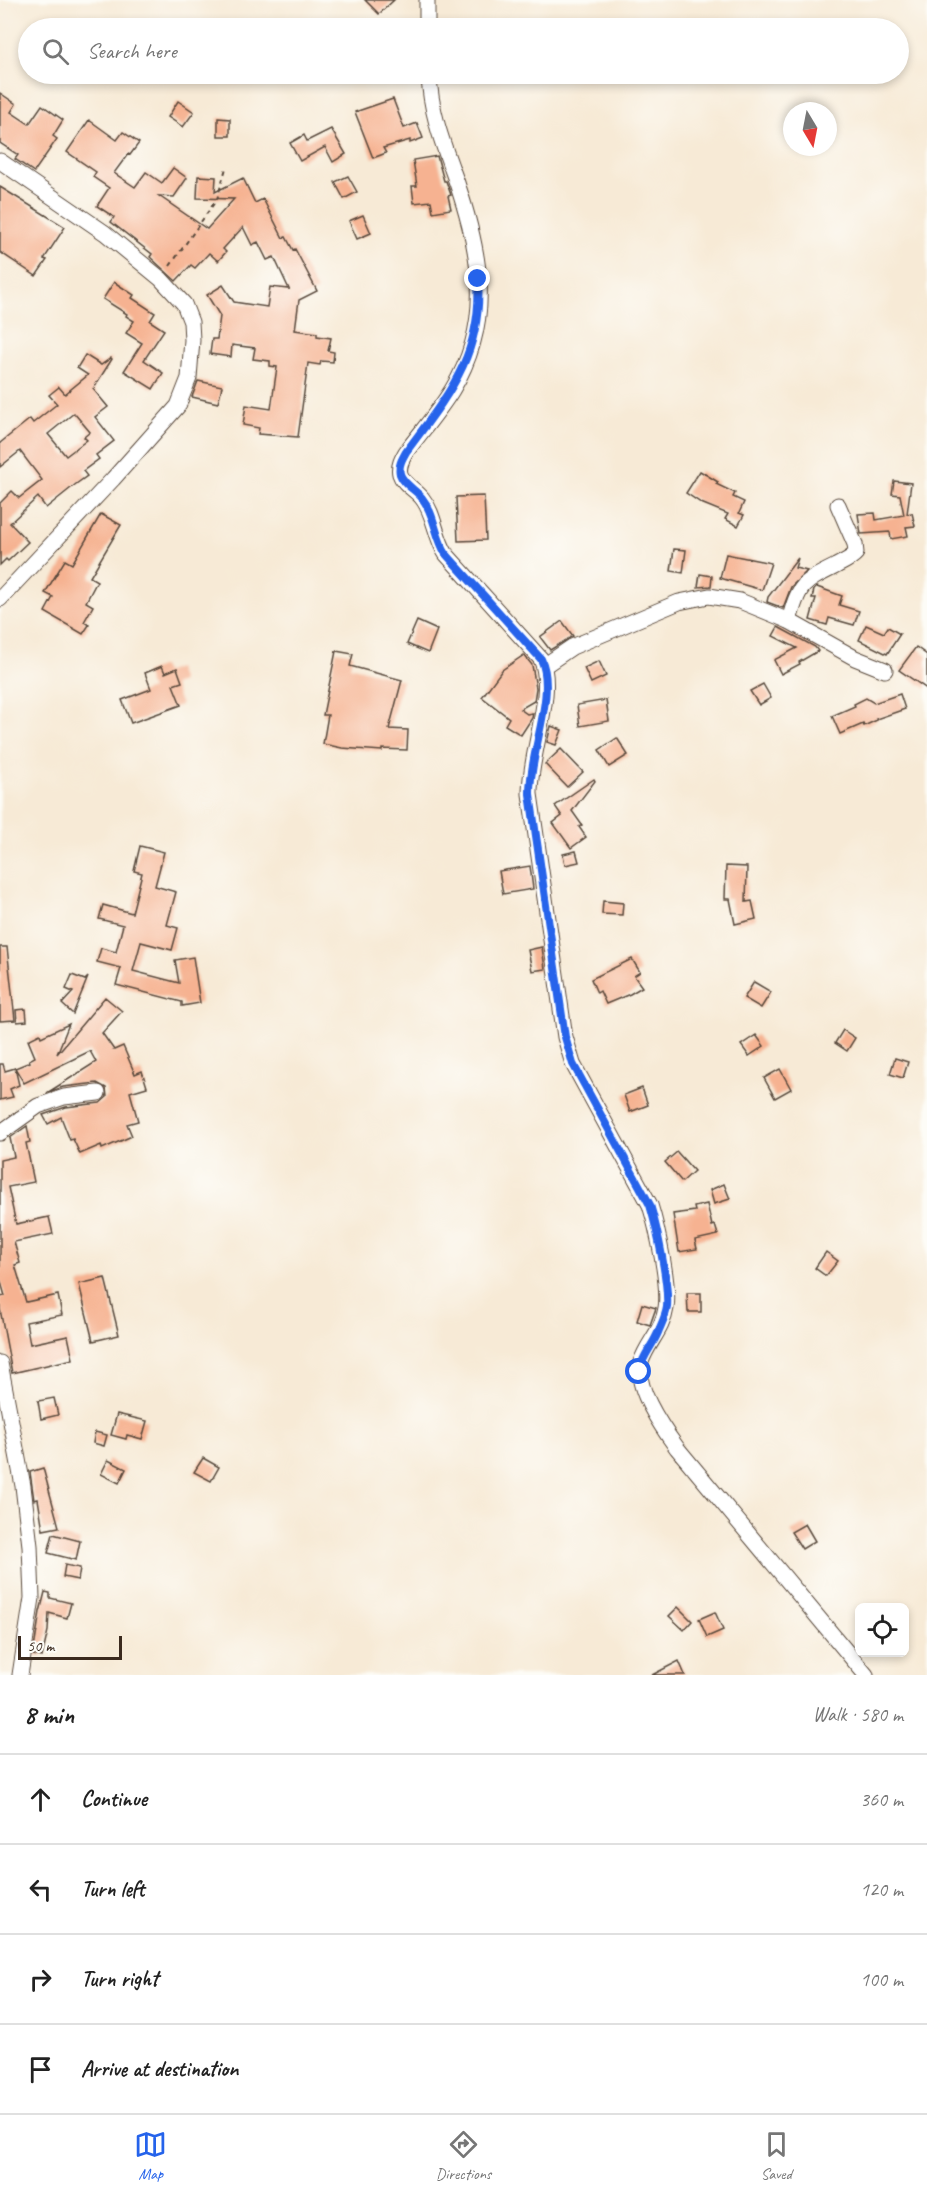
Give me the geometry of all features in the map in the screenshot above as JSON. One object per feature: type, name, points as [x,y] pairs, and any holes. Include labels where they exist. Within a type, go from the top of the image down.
[{"type":"street","points":[[427,0],[427,18]]},
{"type":"street","points":[[430,84],[434,115],[476,248],[480,306],[475,333],[466,361],[452,390],[406,452],[399,471],[401,478],[422,497],[439,543],[446,554],[541,659],[544,666],[547,687],[531,766],[530,794],[565,1037],[573,1064],[650,1205],[656,1223],[666,1287],[667,1308],[658,1334],[641,1362],[639,1372],[651,1406],[665,1432],[866,1675]]},
{"type":"street","points":[[0,161],[105,233],[162,279],[184,304],[191,322],[192,340],[189,378],[178,406],[0,599]]},
{"type":"street","points":[[789,621],[799,591],[807,581],[856,553],[855,544],[838,505]]},
{"type":"street","points":[[544,666],[572,646],[693,597],[709,596],[726,597],[789,621],[855,657],[885,670]]},
{"type":"street","points":[[0,1133],[38,1106],[64,1097],[98,1093]]},
{"type":"street","points":[[0,1363],[23,1486],[30,1546],[32,1598],[20,1675]]},
{"type":"path","points":[[162,279],[217,199],[226,168]]},
{"type":"building","points":[[365,0],[394,0],[379,14]]},
{"type":"building","points":[[0,93],[16,104],[11,112],[29,124],[42,105],[63,120],[53,136],[57,139],[34,172],[15,159],[18,155],[0,143]]},
{"type":"building","points":[[393,99],[404,128],[417,123],[423,138],[383,148],[386,153],[373,158],[355,112]]},
{"type":"building","points":[[178,101],[194,112],[183,127],[168,117]]},
{"type":"building","points":[[218,118],[230,119],[230,136],[218,136]]},
{"type":"building","points":[[89,120],[117,140],[123,132],[139,143],[114,173],[135,187],[146,172],[162,183],[173,168],[187,178],[174,197],[159,196],[207,229],[234,199],[197,198],[198,176],[216,177],[215,192],[243,178],[255,203],[263,199],[283,238],[286,237],[293,250],[295,249],[317,291],[299,300],[295,330],[317,333],[317,336],[331,338],[328,351],[334,352],[333,362],[321,361],[320,365],[308,363],[298,437],[258,434],[259,428],[243,425],[246,405],[271,409],[277,367],[270,366],[270,361],[253,359],[255,348],[232,345],[231,357],[210,354],[212,339],[217,339],[220,316],[207,295],[223,285],[234,302],[267,307],[270,287],[289,289],[274,257],[267,260],[258,242],[252,245],[243,227],[223,249],[226,252],[218,261],[209,253],[195,268],[191,265],[176,281],[150,257],[152,254],[111,222],[114,217],[97,206],[109,188],[93,177],[96,172],[67,152]]},
{"type":"building","points":[[331,129],[346,154],[333,162],[325,147],[300,161],[290,143],[304,135],[307,141]]},
{"type":"building","points":[[437,156],[444,181],[451,195],[448,196],[451,209],[433,212],[431,201],[414,203],[412,186],[417,186],[413,160]]},
{"type":"building","points":[[348,176],[357,192],[344,199],[335,182]]},
{"type":"building","points":[[0,187],[65,227],[36,276],[0,252]]},
{"type":"building","points":[[363,215],[371,233],[357,239],[349,221]]},
{"type":"building","points":[[114,282],[134,295],[132,298],[155,313],[150,321],[164,330],[144,360],[163,373],[153,389],[124,371],[142,343],[126,333],[134,321],[103,299]]},
{"type":"building","points":[[85,355],[101,365],[112,359],[93,389],[108,407],[95,417],[114,441],[96,455],[99,459],[83,471],[87,476],[46,508],[38,497],[10,523],[28,542],[8,561],[6,559],[0,565],[0,503],[12,491],[19,498],[42,480],[20,451],[0,467],[0,443],[30,419],[33,423],[57,404],[49,395],[59,387],[65,394],[88,375],[77,368]],"holes":[[[74,413],[90,432],[84,437],[87,440],[66,456],[48,434]]]},
{"type":"building","points":[[198,381],[222,386],[218,403],[192,397]]},
{"type":"building","points":[[700,471],[718,482],[716,484],[735,493],[733,497],[744,502],[739,513],[744,515],[738,526],[725,519],[728,514],[701,503],[686,493]]},
{"type":"building","points":[[894,481],[911,483],[907,514],[912,513],[915,526],[906,527],[908,536],[891,539],[890,532],[861,534],[858,514],[875,513],[876,520],[904,515],[900,495],[892,494]]},
{"type":"building","points":[[484,496],[486,540],[458,541],[456,497]]},
{"type":"building","points":[[101,514],[121,525],[90,577],[97,581],[86,602],[93,606],[84,622],[89,625],[83,634],[45,612],[53,597],[45,593],[65,560],[72,564]]},
{"type":"building","points":[[674,549],[686,550],[683,573],[671,571]]},
{"type":"building","points":[[726,554],[771,563],[762,590],[720,578]]},
{"type":"building","points":[[798,558],[795,568],[807,571],[791,587],[783,608],[767,602],[768,597]]},
{"type":"building","points":[[700,574],[712,576],[711,586],[698,587]]},
{"type":"building","points":[[817,587],[842,596],[839,605],[859,611],[854,625],[829,618],[827,625],[810,620],[816,598],[812,598]]},
{"type":"building","points":[[417,621],[437,630],[428,653],[407,644]]},
{"type":"building","points":[[562,621],[573,636],[550,650],[540,637]]},
{"type":"building","points":[[866,625],[884,633],[888,627],[900,634],[887,654],[859,640]]},
{"type":"building","points":[[778,627],[815,647],[818,651],[781,674],[774,660],[797,648],[773,636]]},
{"type":"building","points":[[916,647],[927,655],[927,689],[899,670]]},
{"type":"building","points":[[336,651],[353,654],[350,666],[402,680],[389,729],[408,730],[407,750],[382,749],[382,751],[323,744],[328,715],[323,715]]},
{"type":"building","points":[[524,655],[532,665],[536,688],[534,701],[520,709],[527,714],[533,713],[521,735],[505,725],[509,718],[482,697],[502,670]]},
{"type":"building","points":[[599,661],[606,676],[591,683],[584,668]]},
{"type":"building","points":[[162,666],[165,673],[177,668],[182,682],[173,685],[181,705],[131,723],[122,700],[151,689],[145,673]]},
{"type":"building","points":[[763,684],[771,698],[759,705],[750,691]]},
{"type":"building","points":[[900,694],[905,709],[840,734],[832,716],[855,706],[854,704],[866,698],[874,703]]},
{"type":"building","points":[[606,700],[609,721],[580,726],[577,705]]},
{"type":"building","points":[[551,726],[562,730],[556,745],[547,742]]},
{"type":"building","points":[[617,738],[628,755],[609,767],[599,750]]},
{"type":"building","points":[[561,749],[583,772],[567,787],[545,764]]},
{"type":"building","points":[[594,779],[595,781],[572,811],[582,825],[579,827],[586,837],[571,848],[553,823],[562,816],[555,806]]},
{"type":"building","points":[[140,846],[164,852],[155,886],[176,892],[167,925],[178,928],[172,950],[141,942],[133,971],[179,983],[175,960],[193,957],[200,1003],[182,1006],[182,1002],[116,985],[121,968],[97,962],[101,948],[116,952],[123,925],[99,919],[103,905],[132,913],[142,873],[134,871]]},
{"type":"building","points":[[576,851],[579,862],[565,865],[563,854]]},
{"type":"building","points":[[530,866],[533,889],[503,894],[499,871]]},
{"type":"building","points":[[726,866],[747,867],[746,902],[752,901],[756,919],[735,924],[730,899],[725,899]]},
{"type":"building","points":[[603,901],[623,903],[622,915],[602,914]]},
{"type":"building","points":[[0,947],[7,947],[15,1020],[0,1021]]},
{"type":"building","points":[[542,947],[545,969],[532,971],[528,950]]},
{"type":"building","points":[[632,959],[640,972],[634,976],[642,987],[606,1004],[600,991],[597,993],[591,979]]},
{"type":"building","points":[[72,975],[85,980],[88,977],[73,1014],[62,1004],[73,992],[66,989]]},
{"type":"building","points":[[754,982],[771,992],[761,1008],[744,998]]},
{"type":"building","points":[[105,997],[122,1011],[102,1033],[114,1050],[123,1046],[135,1074],[142,1071],[147,1087],[130,1092],[138,1121],[127,1124],[132,1136],[102,1149],[101,1145],[80,1154],[73,1139],[70,1140],[61,1117],[48,1124],[43,1115],[66,1107],[100,1103],[107,1097],[106,1088],[97,1083],[63,1087],[47,1093],[96,1062],[90,1051],[24,1083],[15,1068],[30,1062],[29,1060],[35,1057],[28,1040],[40,1034],[41,1037],[69,1024],[57,1054]]},
{"type":"building","points":[[26,1009],[27,1021],[17,1022],[16,1010]]},
{"type":"building","points":[[843,1030],[855,1038],[847,1051],[835,1043]]},
{"type":"building","points":[[756,1035],[764,1046],[749,1056],[741,1045]]},
{"type":"building","points":[[895,1058],[908,1062],[903,1078],[890,1074]]},
{"type":"building","points":[[0,1064],[3,1064],[5,1071],[15,1068],[19,1085],[10,1089],[13,1097],[0,1100]]},
{"type":"building","points":[[780,1069],[791,1089],[775,1098],[764,1078]]},
{"type":"building","points":[[642,1088],[648,1105],[630,1112],[624,1095]]},
{"type":"building","points":[[27,1126],[30,1142],[26,1143],[34,1182],[8,1187],[16,1224],[49,1217],[53,1234],[14,1242],[20,1263],[15,1265],[26,1302],[58,1295],[62,1315],[26,1322],[30,1344],[68,1336],[73,1359],[12,1373],[0,1309],[0,1297],[5,1296],[0,1279],[0,1160],[14,1157],[10,1138]]},
{"type":"building","points":[[677,1152],[694,1171],[682,1182],[665,1162]]},
{"type":"building","points":[[724,1184],[730,1199],[714,1204],[710,1190]]},
{"type":"building","points":[[707,1204],[712,1226],[715,1225],[718,1235],[695,1240],[697,1249],[679,1252],[673,1214],[695,1211],[694,1207]]},
{"type":"building","points":[[826,1252],[838,1261],[826,1276],[815,1268]]},
{"type":"building","points":[[105,1278],[119,1335],[93,1341],[79,1284]]},
{"type":"building","points":[[687,1293],[701,1293],[701,1312],[688,1312]]},
{"type":"building","points":[[642,1304],[656,1308],[650,1325],[637,1321]]},
{"type":"building","points":[[54,1398],[58,1415],[41,1419],[38,1401]]},
{"type":"building","points":[[117,1414],[147,1421],[142,1439],[127,1435],[126,1439],[111,1435]]},
{"type":"building","points":[[95,1432],[107,1435],[104,1446],[93,1443]]},
{"type":"building","points":[[203,1458],[219,1467],[211,1481],[194,1472]]},
{"type":"building","points":[[108,1460],[126,1469],[119,1483],[101,1474]]},
{"type":"building","points":[[43,1468],[59,1527],[43,1530],[38,1499],[34,1500],[30,1472]]},
{"type":"building","points":[[805,1524],[815,1541],[802,1549],[791,1532]]},
{"type":"building","points":[[53,1534],[80,1541],[76,1560],[48,1553]]},
{"type":"building","points":[[65,1565],[80,1568],[78,1580],[63,1577]]},
{"type":"building","points":[[45,1592],[50,1593],[50,1598],[71,1603],[67,1618],[49,1613],[48,1631],[42,1657],[33,1655]]},
{"type":"building","points":[[678,1607],[692,1621],[684,1630],[669,1616]]},
{"type":"building","points":[[715,1612],[723,1630],[707,1637],[699,1619]]},
{"type":"building","points":[[679,1661],[685,1675],[652,1675]]},
{"type":"route","points":[[478,279],[480,306],[475,333],[466,361],[452,390],[406,452],[399,471],[401,478],[422,497],[439,543],[446,554],[541,659],[544,666],[547,687],[531,766],[530,794],[565,1037],[573,1064],[650,1205],[656,1223],[666,1287],[667,1308],[658,1334],[641,1362],[639,1372]]}]
